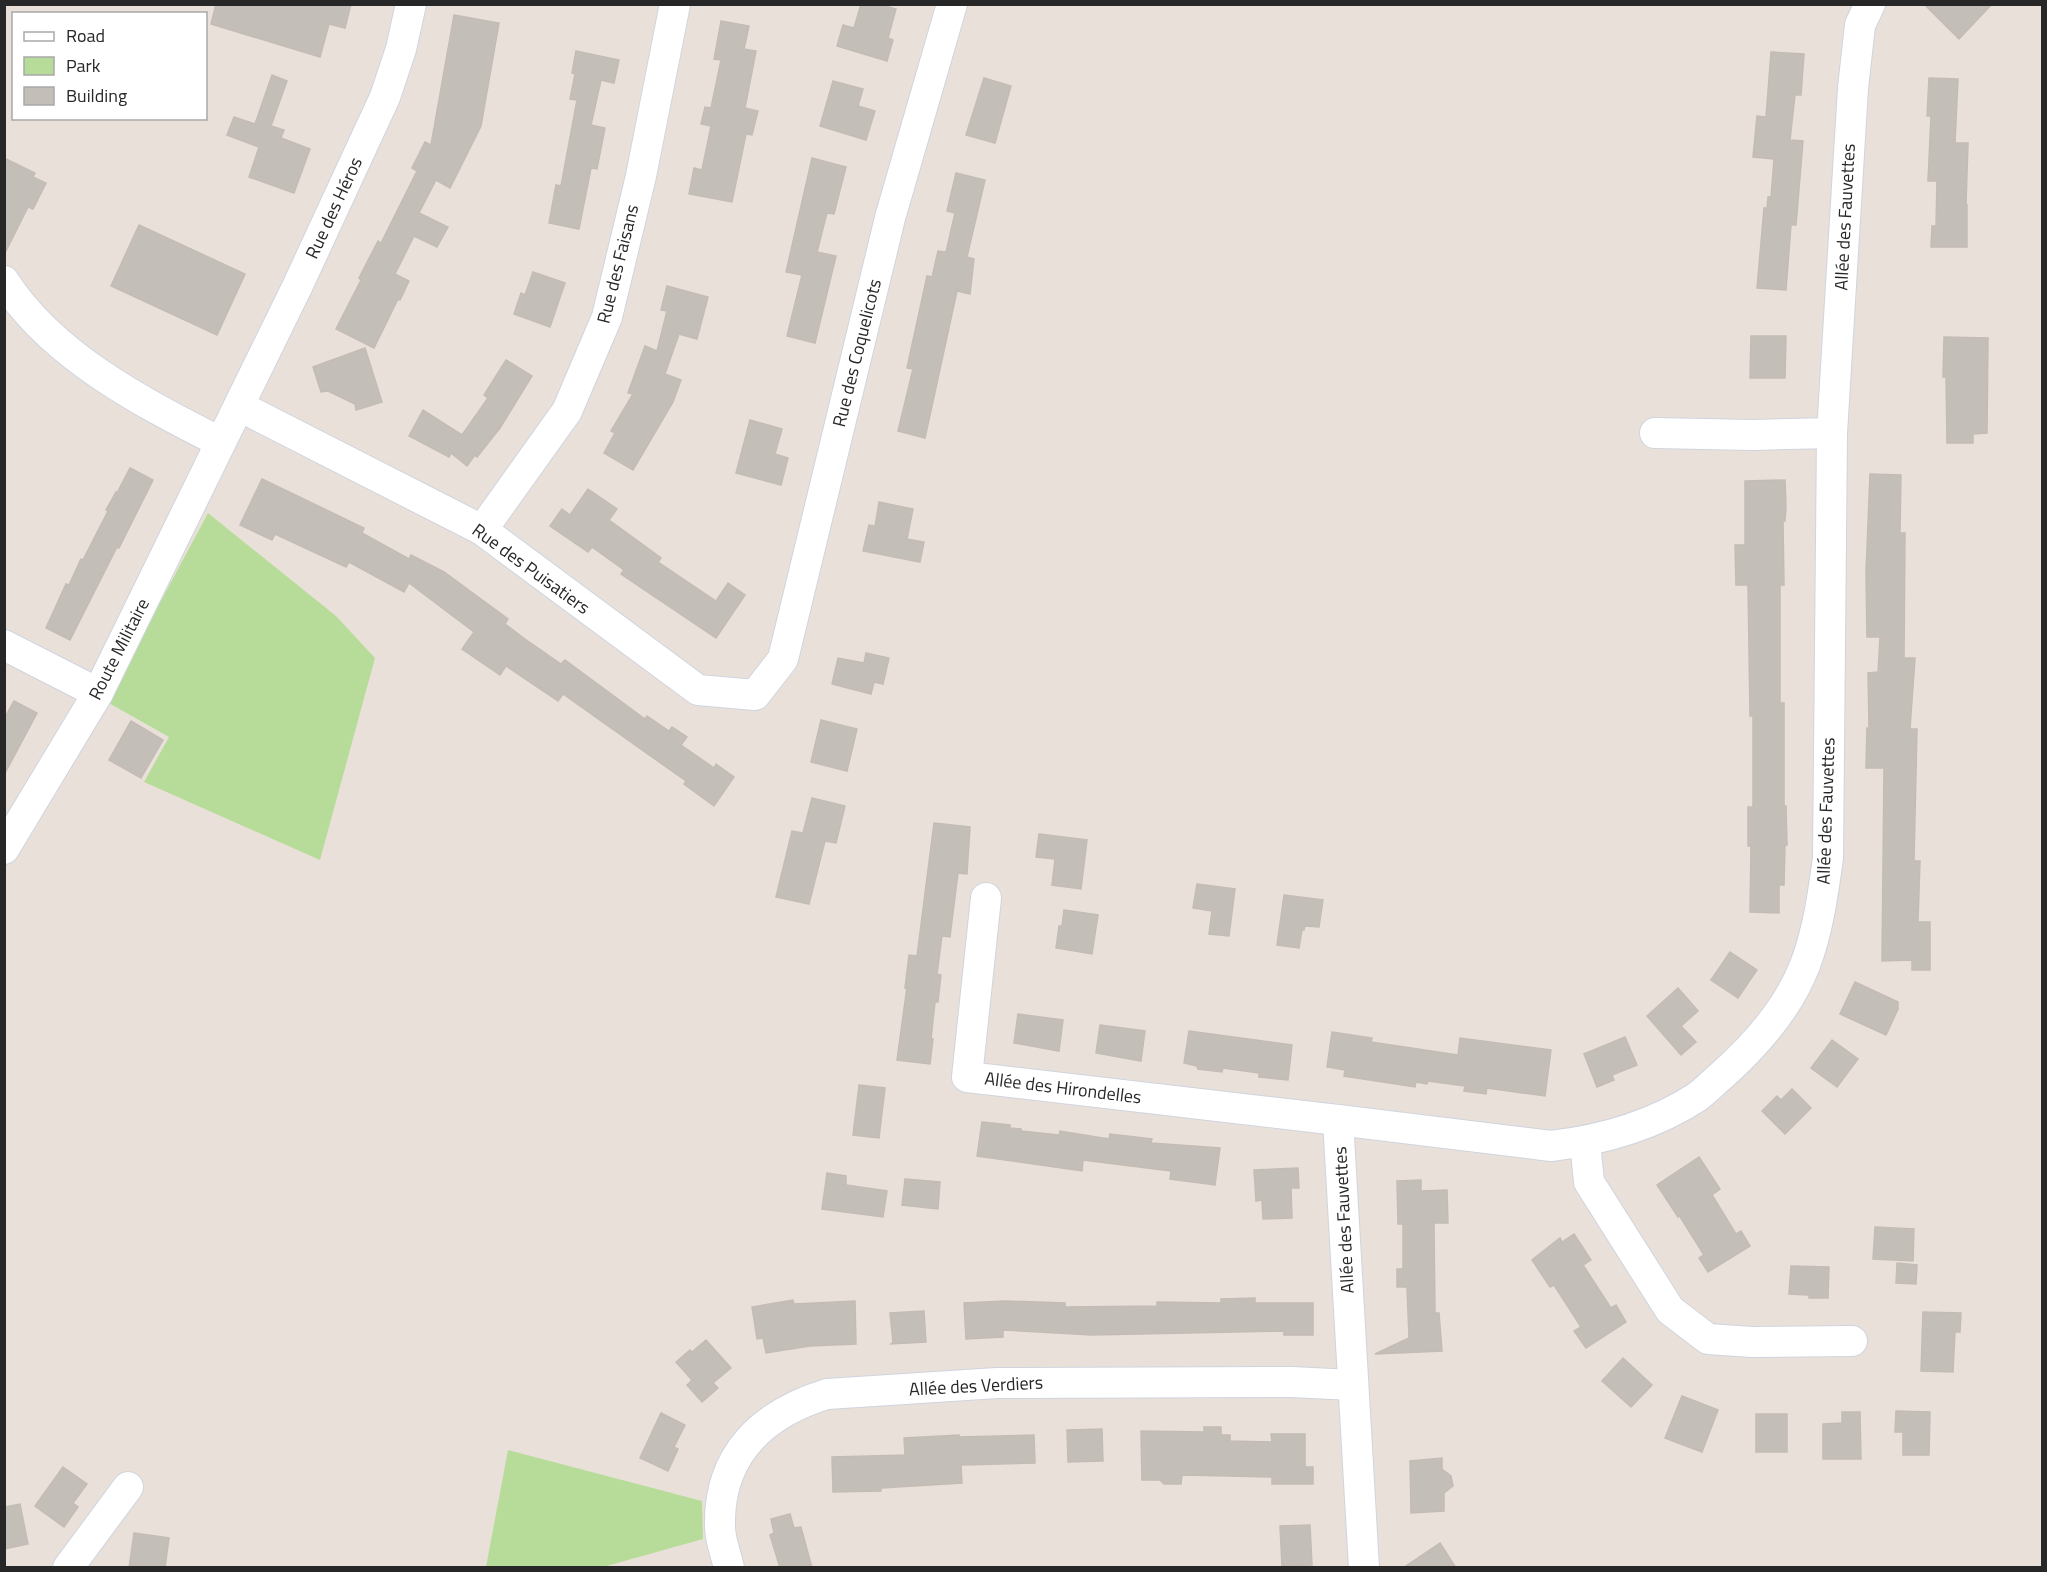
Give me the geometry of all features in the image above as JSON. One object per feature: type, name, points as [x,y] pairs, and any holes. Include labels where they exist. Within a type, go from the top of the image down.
[{"type":"street","name":"Rue des Héros","points":[[239,406],[385,97],[401,49],[411,4]]},
{"type":"street","name":"Rue des Faisans","points":[[482,530],[567,411],[607,317],[641,176],[675,4]]},
{"type":"street","name":"Rue des Coquelicots","points":[[755,695],[783,659],[890,218],[952,4]]},
{"type":"street","name":"Allée des Fauvettes","points":[[1364,1568],[1338,1120],[1551,1146],[1585,1142],[1649,1122],[1697,1096],[1745,1055],[1778,1016],[1805,965],[1822,904],[1828,858],[1832,433],[1852,88],[1860,26],[1870,4]]},
{"type":"street","points":[[4,281],[32,319],[61,346],[103,377],[187,426],[220,442]]},
{"type":"street","name":"Route Militaire","points":[[4,849],[98,693],[239,406]]},
{"type":"street","name":"Rue des Puisatiers","points":[[239,406],[482,530],[698,690],[755,695]]},
{"type":"street","points":[[1655,433],[1753,435],[1832,433]]},
{"type":"street","points":[[4,645],[98,693]]},
{"type":"street","name":"Allée des Hirondelles","points":[[986,898],[967,1077],[1338,1120]]},
{"type":"street","points":[[1585,1142],[1589,1182],[1670,1310],[1708,1339],[1752,1342],[1852,1341]]},
{"type":"street","name":"Allée des Verdiers","points":[[729,1568],[720,1529],[722,1492],[729,1469],[752,1436],[781,1413],[827,1394],[997,1383],[1291,1382],[1353,1385]]},
{"type":"street","points":[[68,1568],[128,1487]]},
{"type":"green space","points":[[208,513],[336,616],[375,658],[320,860],[144,782],[169,737],[107,702]]},
{"type":"green space","points":[[508,1450],[702,1501],[703,1539],[603,1567],[486,1567]]},
{"type":"building","points":[[216,4],[351,4],[345,28],[329,24],[320,57],[211,24]]},
{"type":"building","points":[[861,4],[878,4],[896,9],[888,38],[893,40],[887,61],[837,46],[843,25],[854,28]]},
{"type":"building","points":[[1924,4],[1992,4],[1959,39]]},
{"type":"building","points":[[454,15],[499,23],[481,126],[450,188],[436,180],[419,213],[448,227],[437,247],[414,236],[395,274],[409,281],[374,348],[336,329],[361,280],[359,278],[378,241],[381,243],[417,171],[412,168],[425,142],[431,145]]},
{"type":"building","points":[[721,21],[749,26],[744,49],[756,51],[745,108],[758,111],[752,135],[746,134],[732,202],[689,194],[694,168],[702,170],[711,126],[701,124],[705,107],[711,108],[721,60],[714,59]]},
{"type":"building","points":[[576,51],[619,60],[614,83],[601,80],[591,125],[605,128],[597,169],[591,168],[579,229],[549,223],[556,185],[561,186],[577,100],[570,99],[575,74],[572,73]]},
{"type":"building","points":[[1771,52],[1804,54],[1801,95],[1795,95],[1790,140],[1803,141],[1796,225],[1791,225],[1786,290],[1757,288],[1764,208],[1767,208],[1768,197],[1771,197],[1774,159],[1753,157],[1757,116],[1766,117]]},
{"type":"building","points":[[272,75],[287,81],[271,126],[284,130],[281,138],[310,149],[294,193],[249,177],[259,147],[227,135],[234,117],[255,124]]},
{"type":"building","points":[[984,78],[1011,86],[995,143],[966,135]]},
{"type":"building","points":[[1929,78],[1958,79],[1955,143],[1968,143],[1967,247],[1931,247],[1932,226],[1936,226],[1937,181],[1928,181],[1931,116],[1927,116]]},
{"type":"building","points":[[833,81],[863,89],[858,106],[875,111],[866,140],[820,126]]},
{"type":"building","points":[[4,158],[35,173],[33,177],[46,183],[33,209],[28,207],[4,255]]},
{"type":"building","points":[[812,158],[846,167],[834,214],[827,213],[817,252],[836,256],[815,343],[787,336],[802,275],[786,272]]},
{"type":"building","points":[[956,173],[985,180],[967,257],[974,259],[970,294],[957,291],[925,438],[898,431],[913,369],[907,368],[927,276],[932,277],[938,251],[946,252],[955,213],[947,211]]},
{"type":"building","points":[[139,225],[245,274],[217,335],[111,286]]},
{"type":"building","points":[[533,272],[565,283],[550,327],[514,314],[521,293],[525,295]]},
{"type":"building","points":[[667,286],[708,297],[697,339],[679,334],[665,374],[681,380],[673,402],[633,470],[604,453],[615,433],[611,431],[633,394],[628,393],[645,346],[657,351],[667,311],[661,310]]},
{"type":"building","points":[[1751,336],[1786,336],[1785,378],[1750,378]]},
{"type":"building","points":[[1944,337],[1988,338],[1987,433],[1973,434],[1973,443],[1947,443],[1946,377],[1943,377]]},
{"type":"building","points":[[365,348],[382,402],[356,410],[355,404],[328,391],[321,392],[313,367]]},
{"type":"building","points":[[506,360],[532,376],[500,428],[467,466],[451,453],[449,457],[409,436],[423,410],[462,435],[488,398],[484,395]]},
{"type":"building","points":[[750,420],[782,429],[775,454],[788,458],[781,485],[736,473]]},
{"type":"building","points":[[130,468],[153,480],[70,640],[46,628],[66,584],[69,585],[81,559],[83,560],[108,511],[106,510]]},
{"type":"building","points":[[1870,474],[1901,475],[1900,533],[1905,533],[1904,658],[1915,658],[1910,729],[1917,729],[1914,861],[1920,861],[1918,922],[1930,922],[1930,970],[1912,970],[1912,960],[1882,961],[1884,768],[1866,768],[1867,728],[1869,728],[1868,673],[1878,672],[1880,637],[1867,637],[1866,572]]},
{"type":"building","points":[[262,479],[364,528],[362,533],[409,559],[411,555],[444,572],[508,619],[505,624],[525,639],[561,664],[565,660],[645,719],[647,716],[669,731],[672,727],[687,737],[681,745],[714,768],[716,764],[734,777],[714,806],[684,784],[686,781],[563,694],[558,701],[506,666],[500,675],[462,649],[474,632],[409,583],[404,592],[349,562],[346,567],[275,534],[272,540],[240,525]]},
{"type":"building","points":[[1785,480],[1784,585],[1780,585],[1780,703],[1784,703],[1784,806],[1786,806],[1787,845],[1785,845],[1784,885],[1779,885],[1779,913],[1750,912],[1751,846],[1748,846],[1748,807],[1753,807],[1753,716],[1750,716],[1748,585],[1736,585],[1735,545],[1745,545],[1745,481]]},
{"type":"building","points":[[588,489],[617,509],[609,520],[661,558],[658,562],[716,601],[728,583],[745,595],[716,638],[621,574],[624,570],[592,547],[588,552],[550,526],[562,509],[570,515]]},
{"type":"building","points":[[879,502],[913,509],[907,539],[924,542],[920,562],[863,551],[869,525],[875,526]]},
{"type":"building","points":[[866,653],[889,658],[883,684],[874,682],[871,694],[832,684],[838,658],[864,663]]},
{"type":"building","points":[[14,701],[37,713],[4,775],[4,719]]},
{"type":"building","points":[[821,720],[857,729],[847,771],[811,762]]},
{"type":"building","points":[[131,721],[163,740],[141,778],[109,760]]},
{"type":"building","points":[[812,798],[845,806],[836,843],[825,841],[809,904],[776,897],[792,831],[803,833]]},
{"type":"building","points":[[934,823],[970,827],[967,874],[958,873],[950,937],[942,936],[937,974],[941,975],[938,1002],[935,1002],[930,1064],[897,1060],[909,955],[917,956]]},
{"type":"building","points":[[1039,834],[1087,840],[1081,889],[1052,885],[1055,859],[1036,857]]},
{"type":"building","points":[[1197,884],[1235,889],[1229,936],[1209,934],[1212,911],[1193,908]]},
{"type":"building","points":[[1284,895],[1323,900],[1319,927],[1305,926],[1302,930],[1299,948],[1277,945]]},
{"type":"building","points":[[1064,910],[1098,915],[1092,954],[1056,948]]},
{"type":"building","points":[[1730,952],[1757,970],[1738,998],[1711,980]]},
{"type":"building","points":[[1855,982],[1898,1002],[1898,1009],[1886,1035],[1840,1014]]},
{"type":"building","points":[[1678,988],[1698,1011],[1681,1026],[1696,1042],[1681,1055],[1647,1016]]},
{"type":"building","points":[[1018,1014],[1063,1020],[1059,1051],[1014,1043]]},
{"type":"building","points":[[1100,1025],[1145,1031],[1141,1061],[1096,1053]]},
{"type":"building","points":[[1189,1031],[1292,1045],[1288,1080],[1259,1077],[1259,1073],[1223,1068],[1222,1072],[1198,1069],[1197,1066],[1184,1063]]},
{"type":"building","points":[[1332,1032],[1372,1038],[1371,1042],[1458,1055],[1460,1038],[1551,1050],[1545,1096],[1487,1088],[1486,1094],[1464,1091],[1465,1086],[1428,1081],[1427,1084],[1416,1082],[1415,1087],[1344,1076],[1345,1070],[1327,1067]]},
{"type":"building","points":[[1625,1037],[1637,1065],[1612,1075],[1614,1080],[1597,1087],[1584,1054]]},
{"type":"building","points":[[1832,1040],[1858,1059],[1837,1087],[1811,1068]]},
{"type":"building","points":[[859,1085],[885,1088],[879,1138],[853,1135]]},
{"type":"building","points":[[1792,1089],[1811,1108],[1785,1134],[1762,1111],[1777,1096],[1781,1100]]},
{"type":"building","points":[[982,1122],[1010,1125],[1010,1128],[1021,1129],[1021,1131],[1059,1135],[1060,1131],[1109,1139],[1110,1134],[1152,1139],[1151,1143],[1220,1148],[1215,1185],[1170,1179],[1171,1171],[1083,1160],[1082,1171],[977,1156]]},
{"type":"building","points":[[1699,1157],[1720,1189],[1712,1195],[1736,1234],[1741,1231],[1750,1246],[1708,1272],[1699,1258],[1704,1255],[1657,1185]]},
{"type":"building","points":[[1298,1168],[1299,1188],[1291,1188],[1292,1218],[1263,1219],[1262,1200],[1256,1201],[1254,1170]]},
{"type":"building","points":[[827,1173],[846,1176],[846,1185],[887,1191],[883,1217],[822,1209]]},
{"type":"building","points":[[905,1179],[940,1182],[938,1209],[902,1205]]},
{"type":"building","points":[[1421,1180],[1421,1191],[1447,1190],[1448,1223],[1434,1223],[1435,1313],[1439,1313],[1442,1351],[1375,1354],[1409,1338],[1407,1287],[1397,1287],[1397,1269],[1403,1269],[1403,1224],[1398,1224],[1397,1181]]},
{"type":"building","points":[[1875,1227],[1914,1229],[1913,1261],[1873,1259]]},
{"type":"building","points":[[1574,1234],[1591,1260],[1583,1265],[1611,1308],[1616,1305],[1626,1322],[1586,1348],[1574,1331],[1581,1327],[1554,1285],[1550,1287],[1532,1260],[1560,1238],[1562,1242]]},
{"type":"building","points":[[1897,1263],[1917,1265],[1916,1284],[1896,1283]]},
{"type":"building","points":[[1791,1266],[1829,1267],[1828,1298],[1809,1298],[1809,1295],[1789,1294]]},
{"type":"building","points":[[1255,1298],[1255,1303],[1313,1303],[1313,1335],[1284,1335],[1284,1331],[1092,1335],[1003,1330],[1003,1337],[966,1339],[964,1303],[1005,1301],[1065,1303],[1065,1307],[1157,1306],[1157,1302],[1221,1303],[1221,1299]]},
{"type":"building","points":[[793,1300],[794,1304],[855,1301],[856,1344],[810,1346],[766,1353],[763,1338],[757,1339],[752,1307]]},
{"type":"building","points":[[924,1311],[926,1342],[891,1344],[893,1342],[890,1313]]},
{"type":"building","points":[[1923,1312],[1961,1313],[1960,1332],[1955,1332],[1953,1372],[1921,1371]]},
{"type":"building","points":[[706,1340],[731,1368],[713,1383],[718,1388],[702,1402],[687,1385],[692,1380],[676,1362]]},
{"type":"building","points":[[1623,1358],[1652,1385],[1631,1407],[1602,1381]]},
{"type":"building","points":[[1682,1396],[1718,1410],[1702,1452],[1665,1438]]},
{"type":"building","points":[[1896,1411],[1930,1412],[1929,1455],[1903,1455],[1903,1432],[1895,1432]]},
{"type":"building","points":[[1842,1412],[1860,1412],[1861,1459],[1823,1459],[1823,1424],[1842,1423]]},
{"type":"building","points":[[661,1413],[685,1425],[674,1447],[678,1449],[668,1471],[640,1458]]},
{"type":"building","points":[[1756,1414],[1787,1414],[1787,1452],[1756,1452]]},
{"type":"building","points":[[1204,1427],[1221,1427],[1221,1435],[1230,1435],[1230,1441],[1272,1442],[1271,1434],[1305,1434],[1305,1467],[1313,1467],[1313,1484],[1272,1484],[1272,1477],[1182,1475],[1181,1484],[1164,1484],[1160,1480],[1142,1480],[1141,1431],[1204,1432]]},
{"type":"building","points":[[1102,1429],[1103,1461],[1068,1462],[1067,1430]]},
{"type":"building","points":[[959,1435],[959,1437],[1034,1435],[1035,1463],[961,1465],[962,1483],[881,1488],[881,1491],[833,1492],[832,1457],[905,1455],[904,1438]]},
{"type":"building","points":[[1442,1458],[1442,1469],[1451,1476],[1453,1486],[1444,1493],[1444,1511],[1411,1513],[1410,1461]]},
{"type":"building","points":[[63,1467],[87,1484],[73,1503],[78,1507],[64,1527],[35,1506]]},
{"type":"building","points":[[20,1504],[28,1544],[4,1549],[4,1507]]},
{"type":"building","points":[[790,1514],[794,1528],[801,1527],[812,1568],[780,1568],[770,1535],[774,1533],[771,1519]]},
{"type":"building","points":[[1310,1525],[1312,1565],[1282,1566],[1280,1526]]},
{"type":"building","points":[[134,1533],[169,1538],[165,1568],[129,1568]]},
{"type":"building","points":[[1440,1543],[1456,1568],[1403,1568]]}]
